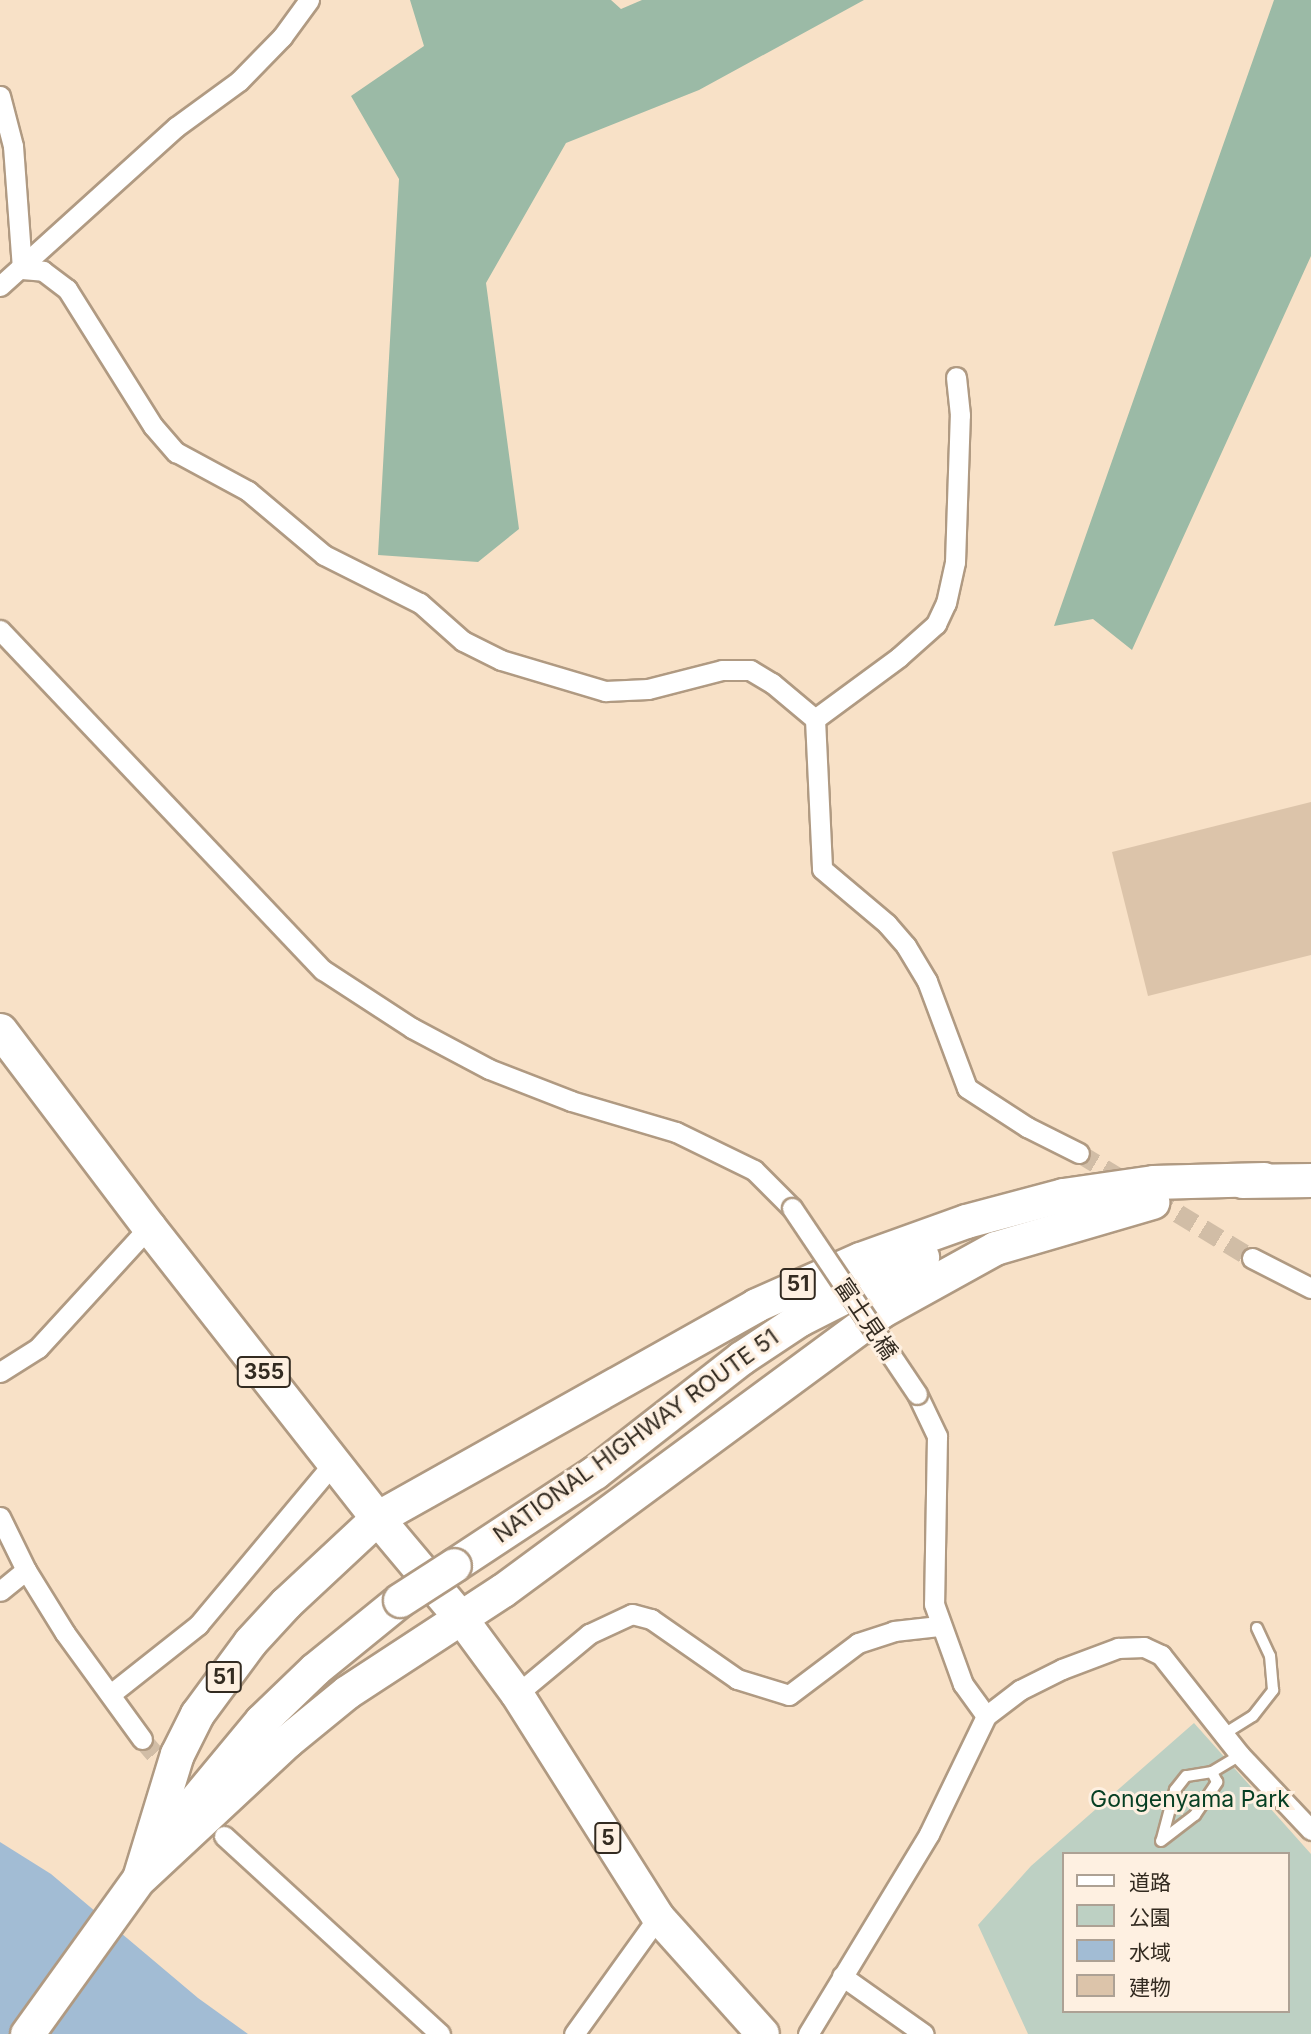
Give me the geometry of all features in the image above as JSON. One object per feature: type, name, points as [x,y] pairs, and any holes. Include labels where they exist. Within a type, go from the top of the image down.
[{"type":"highway","name":"355","points":[[0,1030],[149,1227],[377,1518],[461,1618]]},
{"type":"highway","name":"NATIONAL HIGHWAY ROUTE 51","points":[[27,2034],[207,1783],[261,1721],[315,1669],[400,1600],[594,1472],[741,1358],[859,1286],[985,1233],[1065,1209],[1133,1195],[1264,1179],[1311,1180]]},
{"type":"highway","name":"51","points":[[136,1883],[177,1754],[197,1714],[277,1612],[377,1518],[756,1304],[860,1259],[965,1221],[1063,1195],[1153,1182],[1264,1179]]},
{"type":"highway","name":"51","points":[[136,1883],[277,1750],[347,1692],[461,1618],[685,1457],[801,1367],[931,1282],[995,1248],[1044,1230],[1136,1205],[1264,1179]]},
{"type":"main road","name":"5","points":[[461,1618],[517,1694],[658,1917],[763,2034]]},
{"type":"street","points":[[0,285],[22,269],[176,127],[239,80],[282,37],[309,0]]},
{"type":"street","points":[[0,96],[13,146],[22,269]]},
{"type":"street","points":[[22,269],[43,271],[67,289],[153,426],[176,452],[248,491],[324,555],[420,603],[463,641],[501,660],[605,691],[648,689],[722,670],[750,670],[815,719]]},
{"type":"street","points":[[815,719],[899,657],[936,624],[946,603],[955,562],[960,415],[956,377]]},
{"type":"street","name":"富士見橋","points":[[0,630],[323,970],[412,1028],[489,1069],[571,1101],[676,1132],[754,1170],[792,1208],[917,1394],[937,1436],[932,1579],[939,1626],[963,1684],[986,1716]]},
{"type":"street","points":[[815,719],[822,869],[887,924],[906,946],[927,981],[967,1088],[1027,1127],[1079,1153]]},
{"type":"street","points":[[0,1372],[38,1348],[149,1227]]},
{"type":"street","points":[[1252,1258],[1311,1288]]},
{"type":"street","points":[[112,1693],[198,1625],[335,1461]]},
{"type":"street","points":[[0,1517],[26,1570],[65,1633],[112,1693],[142,1739]]},
{"type":"street","points":[[0,1591],[26,1570]]},
{"type":"street","points":[[517,1694],[589,1634],[632,1614],[651,1619],[737,1679],[772,1693],[789,1695],[858,1643],[894,1631],[939,1626]]},
{"type":"street","points":[[808,2034],[929,1834],[986,1716],[1020,1690],[1062,1669],[1118,1648],[1144,1647],[1161,1655],[1240,1755],[1311,1830]]},
{"type":"street","points":[[224,1836],[440,2034]]},
{"type":"street","points":[[574,2034],[658,1917]]},
{"type":"street","points":[[842,1976],[925,2034]]},
{"type":"lane","points":[[1224,1734],[1253,1716],[1273,1690],[1270,1657],[1257,1628]]},
{"type":"lane","points":[[1212,1772],[1217,1782],[1195,1815],[1161,1840],[1175,1790],[1186,1776],[1212,1772],[1240,1755]]},
{"type":"green space","points":[[410,0],[611,0],[621,9],[642,0],[864,0],[699,90],[566,143],[486,283],[519,529],[478,562],[378,555],[399,179],[351,96],[424,46]]},
{"type":"green space","points":[[1274,0],[1311,0],[1311,256],[1132,650],[1093,619],[1054,626]]},
{"type":"green space","name":"Gongenyama Park","points":[[1194,1723],[1311,1854],[1311,2034],[1028,2034],[978,1925],[1031,1866]]},
{"type":"water","points":[[0,1842],[51,1874],[198,1998],[248,2034],[0,2034]]},
{"type":"building","points":[[1311,802],[1311,955],[1148,996],[1112,852]]},
{"type":"tunnel","points":[[1079,1153],[1252,1258]]},
{"type":"tunnel","points":[[142,1739],[176,1778]]}]
